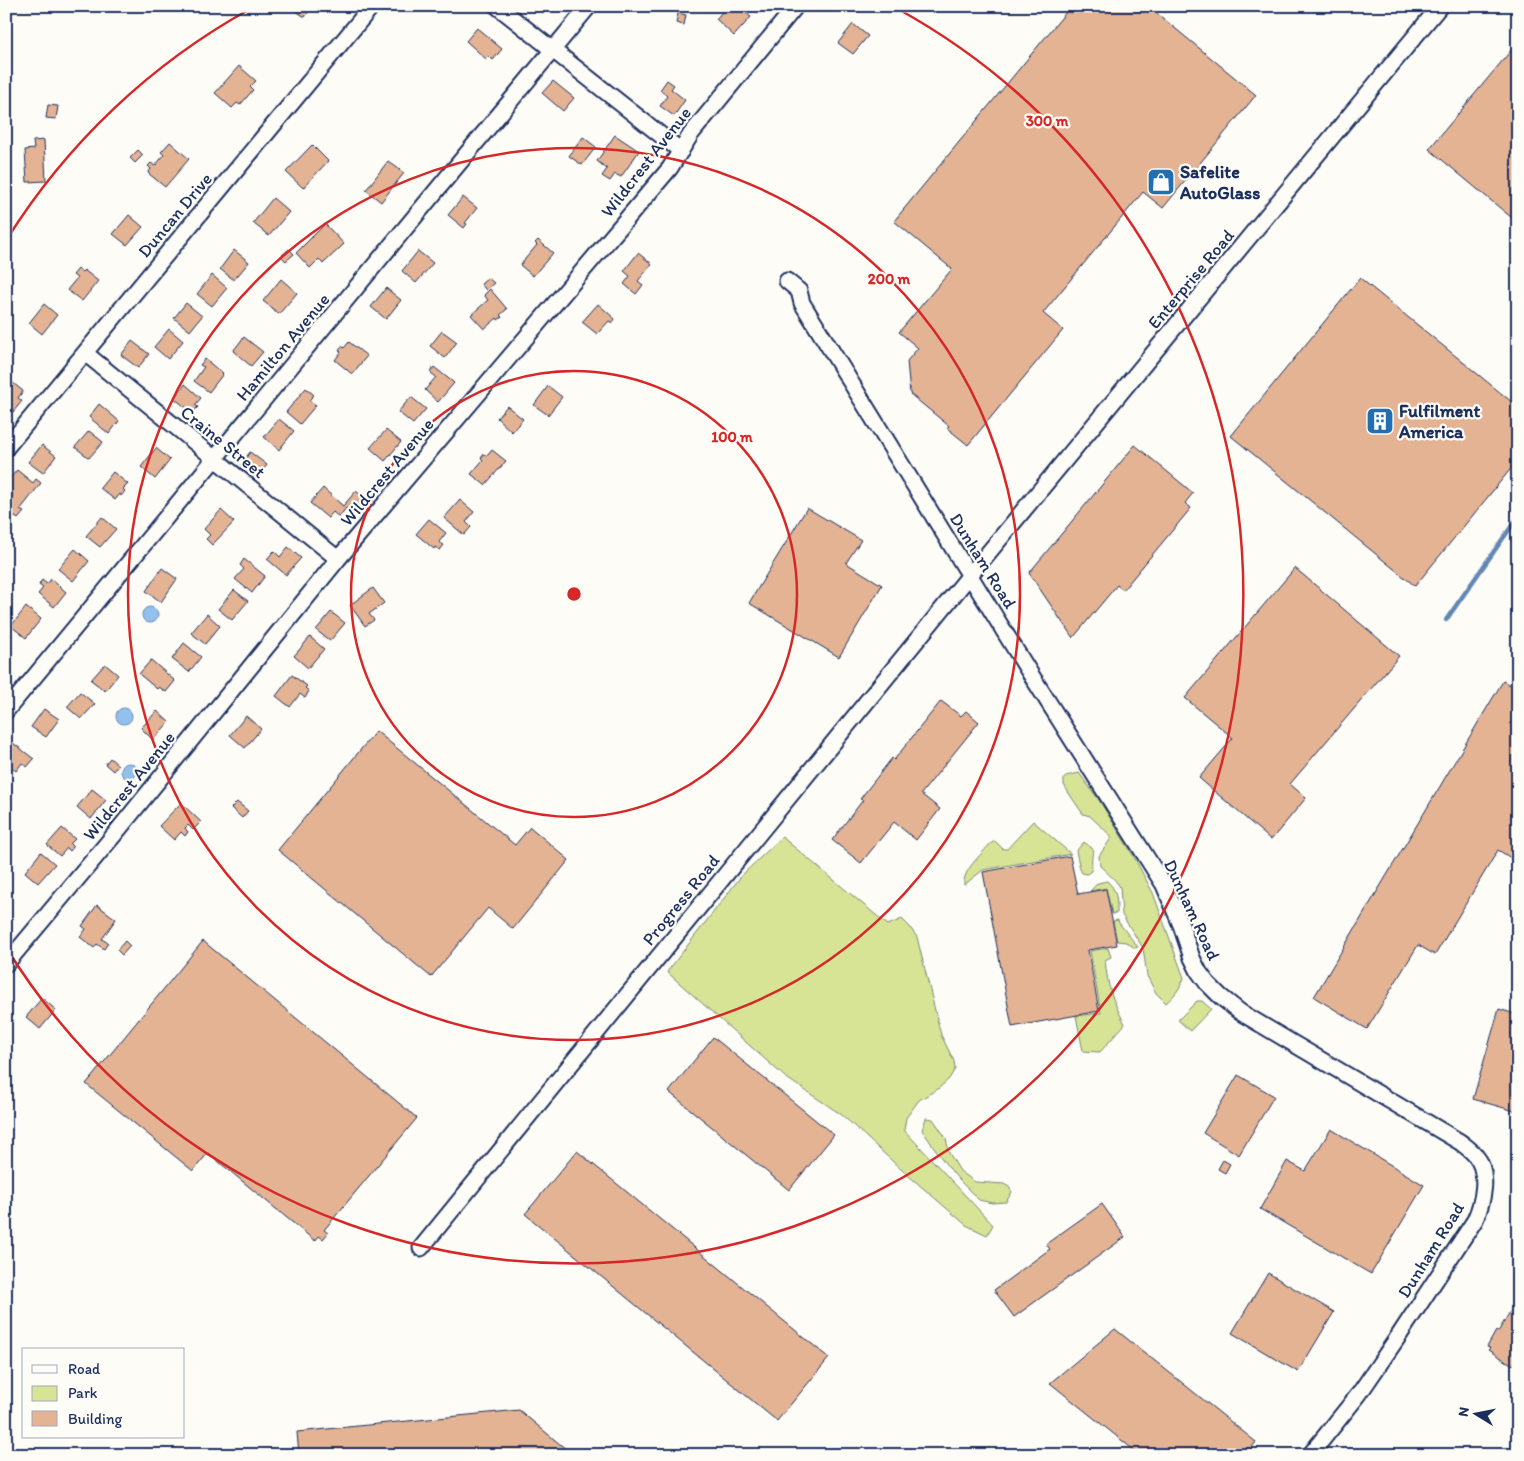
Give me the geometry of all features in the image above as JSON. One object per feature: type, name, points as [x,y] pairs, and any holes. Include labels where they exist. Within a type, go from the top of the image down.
[{"type":"street","name":"Duncan Drive","points":[[6,448],[372,6]]},
{"type":"street","points":[[497,6],[681,151]]},
{"type":"street","name":"Hamilton Avenue","points":[[6,711],[588,6]]},
{"type":"street","name":"Wildcrest Avenue","points":[[6,964],[338,559],[670,168],[691,134],[796,6]]},
{"type":"street","name":"Enterprise Road","points":[[970,576],[1440,6]]},
{"type":"street","name":"Dunham Road","points":[[788,281],[800,291],[802,303],[1023,662],[1164,885],[1181,925],[1192,958],[1207,983],[1220,998],[1240,1012],[1460,1142],[1477,1156],[1482,1169],[1484,1189],[1480,1209],[1475,1220],[1359,1394],[1310,1455]]},
{"type":"street","name":"Craine Street","points":[[85,353],[338,559]]},
{"type":"street","name":"Progress Road","points":[[420,1248],[970,576]]},
{"type":"green space","points":[[1079,773],[1099,800],[1133,855],[1153,893],[1184,978],[1181,986],[1166,1003],[1156,993],[1147,976],[1143,948],[1122,915],[1120,887],[1100,866],[1099,856],[1112,837],[1090,816],[1083,814],[1064,785],[1066,776]]},
{"type":"green space","points":[[1033,821],[1071,854],[983,870],[964,885],[969,869],[990,844],[995,841],[1003,849],[1007,849]]},
{"type":"green space","points":[[782,837],[888,925],[902,919],[917,937],[941,1035],[954,1061],[955,1069],[949,1079],[938,1089],[919,1100],[906,1118],[904,1130],[993,1225],[987,1235],[966,1225],[842,1115],[785,1077],[667,972],[742,875]]},
{"type":"green space","points":[[1084,842],[1094,850],[1091,871],[1087,874],[1082,873],[1080,869],[1076,851]]},
{"type":"green space","points":[[1107,881],[1116,895],[1117,913],[1112,914],[1106,888],[1090,891],[1098,883]]},
{"type":"green space","points":[[1118,920],[1138,947],[1135,948],[1126,942],[1117,941],[1113,921]]},
{"type":"green space","points":[[1108,948],[1111,957],[1105,960],[1109,986],[1125,1024],[1100,1052],[1083,1051],[1076,1016],[1101,1013],[1090,951]]},
{"type":"green space","points":[[1197,1001],[1202,1001],[1211,1009],[1190,1031],[1178,1020]]},
{"type":"green space","points":[[926,1118],[933,1119],[946,1138],[949,1153],[960,1171],[975,1182],[1004,1184],[1009,1187],[1012,1192],[1006,1202],[992,1203],[979,1200],[959,1180],[922,1130]]},
{"type":"water","points":[[150,607],[156,609],[158,615],[156,621],[150,623],[144,621],[142,615],[144,609]]},
{"type":"water","points":[[124,708],[130,710],[132,716],[130,722],[124,724],[118,722],[116,716],[118,710]]},
{"type":"water","points":[[129,763],[135,765],[137,771],[135,777],[129,779],[123,777],[121,771],[123,765]]},
{"type":"building","points":[[293,6],[312,6],[305,17],[291,8]]},
{"type":"building","points":[[727,6],[738,6],[751,17],[734,36],[716,19]]},
{"type":"building","points":[[1071,6],[1148,6],[1256,95],[1163,208],[1143,192],[1043,313],[1063,330],[968,445],[947,428],[949,426],[910,394],[907,361],[918,348],[899,332],[952,269],[894,221]]},
{"type":"building","points":[[678,13],[686,15],[684,25],[676,23]]},
{"type":"building","points":[[853,24],[868,36],[853,54],[838,43]]},
{"type":"building","points":[[477,28],[502,49],[493,60],[489,56],[486,59],[466,41]]},
{"type":"building","points":[[1518,42],[1518,223],[1429,149]]},
{"type":"building","points":[[239,66],[256,81],[250,87],[253,90],[240,105],[237,103],[232,108],[215,93]]},
{"type":"building","points":[[667,80],[674,85],[671,89],[685,100],[674,116],[660,106],[667,96],[660,90]]},
{"type":"building","points":[[553,81],[574,98],[563,111],[542,93]]},
{"type":"building","points":[[48,105],[58,106],[56,119],[46,118]]},
{"type":"building","points":[[615,135],[639,151],[621,177],[615,174],[610,181],[602,176],[607,169],[597,161]]},
{"type":"building","points":[[583,137],[596,147],[582,165],[569,156]]},
{"type":"building","points":[[44,140],[46,181],[27,182],[25,150],[34,149],[33,141]]},
{"type":"building","points":[[170,142],[189,159],[165,187],[148,173],[151,169],[148,166],[151,163],[155,166],[164,155],[161,152]]},
{"type":"building","points":[[312,145],[328,161],[303,188],[286,172]]},
{"type":"building","points":[[138,150],[143,155],[135,163],[130,158]]},
{"type":"building","points":[[388,161],[404,173],[381,202],[366,190]]},
{"type":"building","points":[[463,197],[477,208],[465,223],[467,224],[464,228],[448,215]]},
{"type":"building","points":[[273,198],[289,212],[269,236],[253,223]]},
{"type":"building","points":[[129,215],[143,227],[127,245],[113,234]]},
{"type":"building","points":[[325,224],[344,244],[323,264],[319,259],[310,268],[296,253]]},
{"type":"building","points":[[538,240],[553,253],[533,276],[520,265],[537,245],[535,243]]},
{"type":"building","points":[[289,249],[294,254],[286,261],[281,256]]},
{"type":"building","points":[[234,250],[249,262],[234,280],[220,269]]},
{"type":"building","points":[[418,251],[433,263],[416,283],[402,271]]},
{"type":"building","points":[[638,253],[652,264],[638,281],[643,285],[636,294],[624,284],[630,276],[624,271]]},
{"type":"building","points":[[78,269],[82,272],[84,270],[98,281],[82,301],[67,290],[77,278],[73,275]]},
{"type":"building","points":[[212,275],[227,288],[212,306],[197,294]]},
{"type":"building","points":[[488,278],[494,283],[486,290],[481,284]]},
{"type":"building","name":"Fulfilment America","points":[[1360,278],[1518,407],[1518,460],[1415,586],[1231,436]]},
{"type":"building","points":[[281,279],[297,293],[279,314],[263,301]]},
{"type":"building","points":[[386,288],[401,300],[386,319],[371,307]]},
{"type":"building","points":[[490,289],[507,309],[500,315],[502,317],[498,320],[497,318],[484,329],[471,315],[488,300],[484,295]]},
{"type":"building","points":[[186,303],[202,316],[190,331],[174,318]]},
{"type":"building","points":[[44,304],[57,315],[42,334],[29,323]]},
{"type":"building","points":[[598,304],[615,319],[612,323],[609,321],[597,334],[582,322]]},
{"type":"building","points":[[169,329],[183,341],[168,359],[154,347]]},
{"type":"building","points":[[442,331],[457,342],[445,358],[430,346]]},
{"type":"building","points":[[244,337],[263,352],[251,366],[233,351]]},
{"type":"building","points":[[132,341],[149,354],[138,368],[121,355]]},
{"type":"building","points":[[349,342],[367,356],[352,374],[335,360],[341,352],[339,351],[342,346],[344,348]]},
{"type":"building","points":[[205,359],[223,374],[209,392],[194,381],[204,367],[200,365]]},
{"type":"building","points":[[434,367],[454,383],[438,402],[425,390],[436,377],[430,372]]},
{"type":"building","points":[[8,379],[23,391],[18,398],[22,401],[13,412],[6,407],[6,381]]},
{"type":"building","points":[[185,384],[201,398],[195,405],[198,407],[194,411],[192,409],[190,411],[174,398]]},
{"type":"building","points":[[548,386],[562,397],[548,415],[534,405]]},
{"type":"building","points":[[306,388],[314,395],[309,400],[316,405],[300,424],[286,412]]},
{"type":"building","points":[[411,397],[426,409],[413,424],[398,412]]},
{"type":"building","points":[[99,404],[119,421],[109,434],[89,417]]},
{"type":"building","points":[[507,406],[523,419],[512,432],[497,418]]},
{"type":"building","points":[[279,419],[294,431],[279,450],[264,437]]},
{"type":"building","points":[[386,430],[401,442],[385,461],[370,448]]},
{"type":"building","points":[[89,431],[103,442],[89,458],[75,447]]},
{"type":"building","points":[[42,445],[56,456],[43,473],[28,462]]},
{"type":"building","points":[[1135,445],[1193,493],[1185,503],[1191,508],[1123,590],[1117,585],[1073,638],[1029,573]]},
{"type":"building","points":[[156,448],[170,460],[155,479],[141,467]]},
{"type":"building","points":[[492,450],[506,461],[485,485],[471,474],[483,460],[481,458],[484,454],[487,456]]},
{"type":"building","points":[[250,452],[267,465],[257,478],[241,465]]},
{"type":"building","points":[[17,470],[33,483],[36,479],[41,483],[20,510],[24,512],[18,519],[6,510],[6,503],[13,495],[6,490],[6,483]]},
{"type":"building","points":[[113,472],[128,484],[123,489],[125,491],[121,496],[120,494],[115,500],[100,488]]},
{"type":"building","points":[[323,488],[343,506],[356,491],[367,500],[354,515],[346,508],[339,517],[333,512],[328,518],[310,503]]},
{"type":"building","points":[[460,500],[474,512],[466,522],[471,527],[464,535],[444,518]]},
{"type":"building","points":[[807,508],[861,540],[846,563],[882,585],[839,657],[749,603]]},
{"type":"building","points":[[221,510],[234,522],[212,545],[206,539],[210,535],[204,529]]},
{"type":"building","points":[[102,517],[116,529],[100,547],[86,536]]},
{"type":"building","points":[[429,519],[446,533],[439,542],[444,545],[440,550],[435,547],[434,549],[416,534]]},
{"type":"building","points":[[288,547],[301,558],[286,575],[267,559],[274,551],[280,557]]},
{"type":"building","points":[[75,549],[89,561],[73,581],[58,569]]},
{"type":"building","points":[[244,559],[265,576],[252,593],[235,579],[244,569],[240,565]]},
{"type":"building","points":[[162,568],[177,579],[161,602],[146,591]]},
{"type":"building","points":[[1295,568],[1399,656],[1290,784],[1306,798],[1271,840],[1199,778],[1233,738],[1185,698]]},
{"type":"building","points":[[51,579],[66,592],[54,607],[38,594],[43,588],[39,585],[42,580],[47,584]]},
{"type":"building","points":[[373,588],[384,603],[369,614],[374,620],[365,626],[350,605]]},
{"type":"building","points":[[234,590],[248,601],[232,620],[218,609]]},
{"type":"building","points":[[26,607],[41,619],[26,638],[11,626]]},
{"type":"building","points":[[331,612],[345,623],[330,641],[316,630]]},
{"type":"building","points":[[207,614],[220,626],[205,644],[191,633]]},
{"type":"building","points":[[310,637],[324,649],[308,668],[294,656]]},
{"type":"building","points":[[184,643],[201,657],[189,672],[172,659]]},
{"type":"building","points":[[151,660],[175,681],[166,692],[159,687],[157,689],[139,674]]},
{"type":"building","points":[[105,664],[118,675],[105,691],[91,680]]},
{"type":"building","points":[[292,675],[307,686],[305,688],[309,691],[305,698],[300,694],[290,707],[276,696]]},
{"type":"building","points":[[1503,681],[1518,689],[1518,857],[1516,861],[1498,850],[1435,955],[1418,945],[1367,1029],[1314,997]]},
{"type":"building","points":[[80,692],[95,704],[81,719],[67,707]]},
{"type":"building","points":[[941,701],[961,716],[966,711],[979,722],[921,794],[940,809],[916,840],[894,822],[861,863],[832,840],[863,800],[860,799],[892,758],[894,760]]},
{"type":"building","points":[[44,709],[59,719],[46,737],[31,727]]},
{"type":"building","points":[[157,711],[169,722],[153,740],[141,728]]},
{"type":"building","points":[[246,716],[261,729],[245,748],[230,735]]},
{"type":"building","points":[[376,731],[515,845],[530,827],[569,860],[513,929],[488,908],[431,977],[278,850]]},
{"type":"building","points":[[13,743],[34,759],[27,767],[22,763],[16,771],[6,763],[6,751]]},
{"type":"building","points":[[110,758],[118,765],[113,771],[105,764]]},
{"type":"building","points":[[92,789],[106,800],[91,819],[77,807]]},
{"type":"building","points":[[237,802],[248,811],[242,818],[231,808]]},
{"type":"building","points":[[181,803],[201,822],[193,830],[188,825],[185,828],[188,832],[185,836],[181,832],[174,840],[159,826]]},
{"type":"building","points":[[62,828],[75,839],[70,844],[73,847],[70,851],[67,848],[60,856],[47,845]]},
{"type":"building","points":[[41,852],[55,864],[38,883],[25,872]]},
{"type":"building","points":[[1070,856],[1078,894],[1106,889],[1117,945],[1088,950],[1099,1011],[1012,1027],[983,872]]},
{"type":"building","points":[[97,905],[116,919],[102,939],[108,943],[104,949],[97,944],[94,948],[80,937],[86,929],[82,926]]},
{"type":"building","points":[[125,941],[130,946],[122,955],[117,950]]},
{"type":"building","points":[[203,941],[417,1118],[324,1230],[328,1233],[323,1239],[319,1236],[315,1241],[208,1153],[193,1171],[86,1084]]},
{"type":"building","points":[[42,998],[56,1010],[40,1029],[26,1017]]},
{"type":"building","points":[[1499,1009],[1518,1015],[1518,1112],[1473,1099]]},
{"type":"building","points":[[713,1037],[834,1135],[789,1190],[669,1092]]},
{"type":"building","points":[[1238,1075],[1274,1096],[1239,1155],[1203,1133]]},
{"type":"building","points":[[1331,1129],[1424,1185],[1371,1274],[1260,1209],[1287,1161],[1305,1171]]},
{"type":"building","points":[[577,1151],[829,1358],[777,1421],[525,1214]]},
{"type":"building","points":[[1223,1160],[1230,1164],[1225,1173],[1218,1169]]},
{"type":"building","points":[[1102,1204],[1125,1237],[1014,1317],[994,1290],[1050,1249],[1046,1244]]},
{"type":"building","points":[[1268,1273],[1334,1312],[1298,1372],[1232,1333]]},
{"type":"building","points":[[1514,1305],[1518,1308],[1518,1364],[1515,1362],[1513,1365],[1488,1350],[1490,1348],[1487,1347]]},
{"type":"building","points":[[1115,1329],[1256,1442],[1246,1455],[1140,1455],[1050,1383]]},
{"type":"building","points":[[519,1410],[573,1455],[299,1455],[297,1432]]},
{"type":"waterway","points":[[1446,620],[1518,517]]},
{"type":"place","name":"Safelite AutoGlass","points":[[1161,182]]},
{"type":"place","name":"Fulfilment America","points":[[1380,421]]}]
